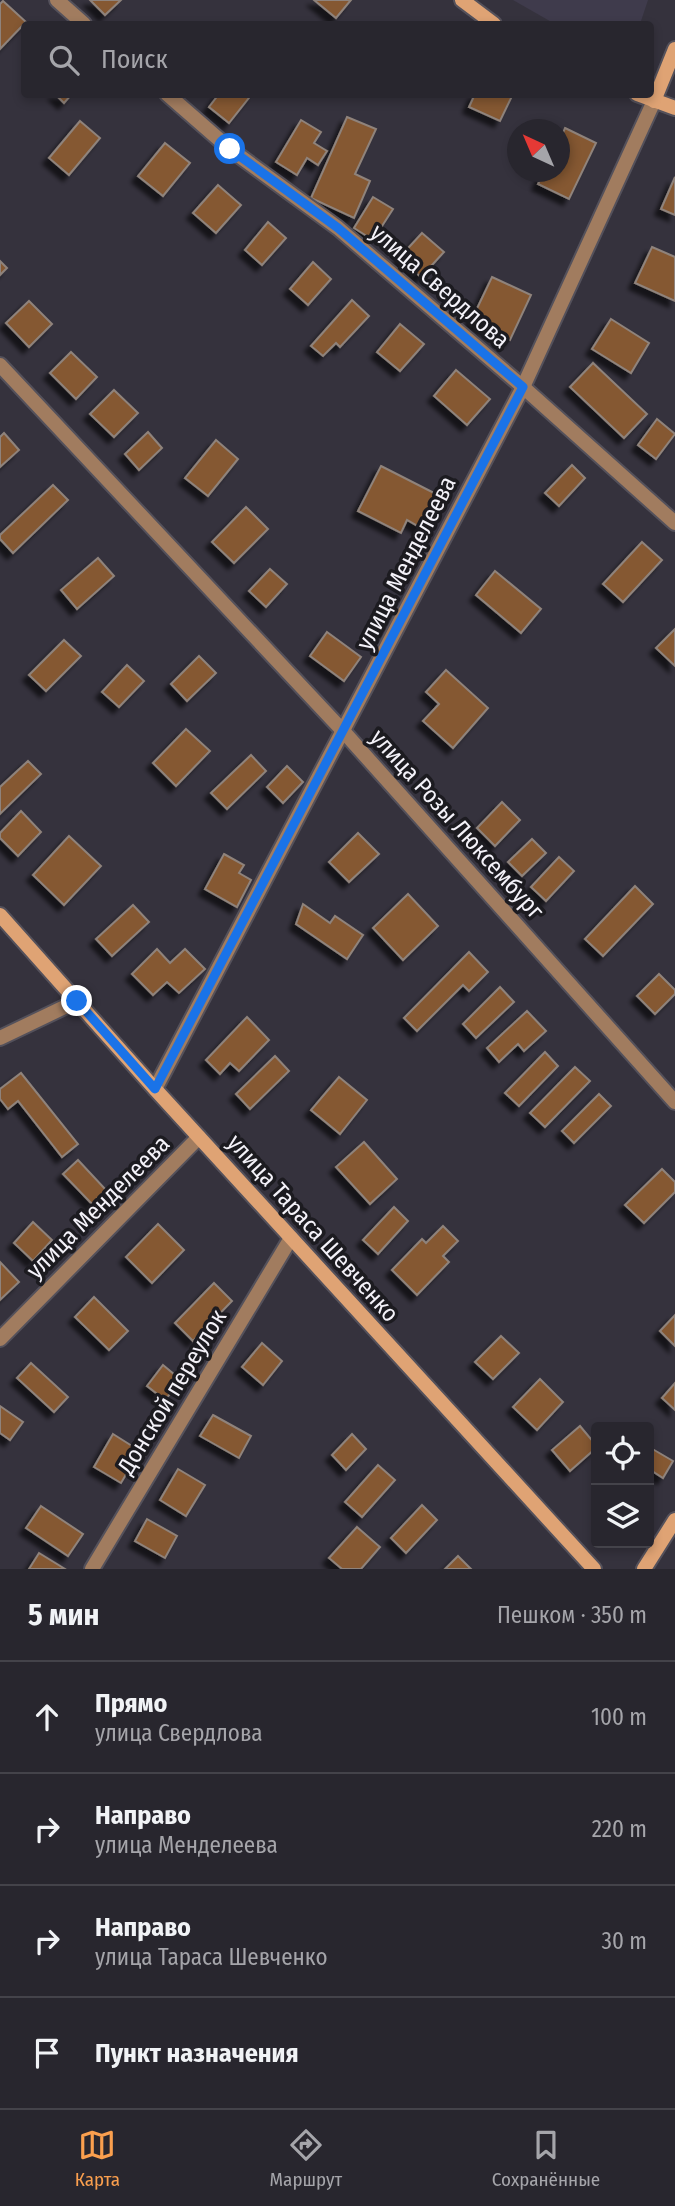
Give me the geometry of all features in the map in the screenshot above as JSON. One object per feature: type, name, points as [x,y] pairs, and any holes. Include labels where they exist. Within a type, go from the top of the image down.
[{"type":"street","points":[[57,0],[81,21]]},
{"type":"street","points":[[462,0],[490,21]]},
{"type":"street","name":"улица Менделеева","points":[[155,1089],[523,387],[675,49]]},
{"type":"street","name":"улица Свердлова","points":[[172,98],[230,149],[338,228],[523,387],[675,523]]},
{"type":"street","points":[[648,98],[675,108]]},
{"type":"street","name":"улица Розы Люксембург","points":[[0,365],[344,732],[675,1102]]},
{"type":"street","name":"улица Тараса Шевченко","points":[[0,915],[155,1089],[594,1569]]},
{"type":"street","points":[[0,1038],[77,1001]]},
{"type":"street","name":"улица Менделеева","points":[[0,1339],[199,1137]]},
{"type":"street","name":"Донской переулок","points":[[92,1569],[291,1238]]},
{"type":"street","points":[[644,1569],[675,1520]]},
{"type":"shaded area","points":[[513,0],[648,0],[641,21],[550,21]]},
{"type":"building","points":[[90,0],[121,0],[105,15]]},
{"type":"building","points":[[314,0],[351,0],[336,18]]},
{"type":"building","points":[[3,1],[25,21],[21,21],[21,27],[0,49],[0,4]]},
{"type":"building","points":[[216,98],[249,98],[229,123],[209,107]]},
{"type":"building","points":[[473,98],[511,98],[500,121],[469,107]]},
{"type":"building","points":[[347,117],[376,129],[355,174],[370,181],[354,218],[311,198]]},
{"type":"building","points":[[301,120],[321,132],[314,143],[327,151],[318,165],[307,158],[297,175],[276,162]]},
{"type":"building","points":[[80,121],[100,138],[69,175],[49,158]]},
{"type":"building","points":[[570,130],[596,143],[569,199],[538,184],[570,182]]},
{"type":"building","points":[[165,143],[190,163],[163,196],[138,176]]},
{"type":"building","points":[[675,177],[675,215],[661,209]]},
{"type":"building","points":[[218,185],[241,205],[216,233],[193,213]]},
{"type":"building","points":[[373,197],[393,209],[373,240],[354,228]]},
{"type":"building","points":[[268,222],[286,238],[262,265],[245,250]]},
{"type":"building","points":[[422,233],[444,252],[421,277],[399,258]]},
{"type":"building","points":[[652,247],[675,257],[675,301],[635,283]]},
{"type":"building","points":[[0,261],[7,268],[0,275]]},
{"type":"building","points":[[313,262],[331,279],[308,305],[290,289]]},
{"type":"building","points":[[492,277],[531,295],[510,340],[471,321]]},
{"type":"building","points":[[352,300],[369,316],[340,347],[336,343],[323,356],[311,346]]},
{"type":"building","points":[[29,301],[52,324],[29,347],[6,323]]},
{"type":"building","points":[[611,319],[649,343],[631,373],[592,349]]},
{"type":"building","points":[[400,324],[424,344],[400,371],[377,352]]},
{"type":"building","points":[[71,352],[97,377],[76,399],[50,373]]},
{"type":"building","points":[[593,363],[647,414],[624,438],[570,387]]},
{"type":"building","points":[[456,370],[490,399],[467,425],[434,396]]},
{"type":"building","points":[[114,390],[138,413],[114,437],[90,414]]},
{"type":"building","points":[[657,419],[675,434],[656,459],[638,445]]},
{"type":"building","points":[[148,432],[162,448],[139,470],[125,454]]},
{"type":"building","points":[[4,433],[19,450],[0,467],[0,437]]},
{"type":"building","points":[[216,440],[238,459],[208,496],[185,478]]},
{"type":"building","points":[[572,465],[585,478],[559,506],[545,493]]},
{"type":"building","points":[[381,466],[440,496],[423,529],[407,520],[401,533],[358,511]]},
{"type":"building","points":[[53,485],[68,500],[13,553],[0,539],[0,535]]},
{"type":"building","points":[[246,507],[268,529],[234,563],[212,542]]},
{"type":"building","points":[[642,542],[662,560],[623,602],[603,584]]},
{"type":"building","points":[[98,558],[114,576],[77,609],[61,590]]},
{"type":"building","points":[[270,569],[287,584],[266,607],[249,591]]},
{"type":"building","points":[[495,571],[541,609],[521,633],[476,595]]},
{"type":"building","points":[[675,629],[675,666],[656,648]]},
{"type":"building","points":[[327,632],[361,657],[344,681],[310,656]]},
{"type":"building","points":[[64,640],[81,656],[46,691],[29,675]]},
{"type":"building","points":[[199,656],[216,673],[187,701],[171,684]]},
{"type":"building","points":[[127,665],[144,681],[119,707],[102,692]]},
{"type":"building","points":[[446,670],[488,708],[453,748],[423,721],[439,704],[426,692]]},
{"type":"building","points":[[186,729],[210,751],[176,786],[153,763]]},
{"type":"building","points":[[251,755],[266,771],[227,809],[211,793]]},
{"type":"building","points":[[28,761],[41,774],[0,814],[0,787]]},
{"type":"building","points":[[287,766],[303,782],[283,803],[267,787]]},
{"type":"building","points":[[502,802],[520,820],[495,846],[477,828]]},
{"type":"building","points":[[21,811],[41,832],[18,856],[0,838],[0,833]]},
{"type":"building","points":[[358,833],[379,854],[349,882],[329,862]]},
{"type":"building","points":[[69,836],[101,866],[64,905],[33,875]]},
{"type":"building","points":[[532,839],[546,853],[522,876],[508,862]]},
{"type":"building","points":[[224,854],[244,865],[239,873],[251,880],[237,907],[205,889]]},
{"type":"building","points":[[559,857],[574,871],[546,901],[531,887]]},
{"type":"building","points":[[635,886],[653,904],[603,956],[585,939]]},
{"type":"building","points":[[408,894],[438,926],[403,960],[373,928]]},
{"type":"building","points":[[303,904],[330,923],[335,916],[363,935],[347,959],[296,924]]},
{"type":"building","points":[[133,905],[149,922],[112,956],[96,939]]},
{"type":"building","points":[[157,949],[170,963],[185,949],[205,969],[179,993],[167,982],[153,995],[132,974]]},
{"type":"building","points":[[469,952],[488,972],[469,991],[463,985],[417,1031],[404,1018]]},
{"type":"building","points":[[659,974],[675,990],[675,994],[655,1014],[637,996]]},
{"type":"building","points":[[500,987],[514,1002],[476,1038],[463,1024]]},
{"type":"building","points":[[527,1011],[546,1031],[524,1051],[518,1044],[499,1062],[487,1048]]},
{"type":"building","points":[[247,1017],[269,1040],[239,1071],[230,1063],[220,1074],[206,1060]]},
{"type":"building","points":[[545,1052],[558,1066],[519,1106],[505,1093]]},
{"type":"building","points":[[275,1056],[289,1071],[250,1109],[236,1094]]},
{"type":"building","points":[[575,1067],[590,1081],[545,1127],[530,1113]]},
{"type":"building","points":[[21,1073],[78,1144],[62,1157],[18,1101],[8,1109],[0,1099],[0,1089]]},
{"type":"building","points":[[339,1077],[367,1100],[340,1134],[311,1110]]},
{"type":"building","points":[[599,1094],[611,1106],[574,1143],[562,1131]]},
{"type":"building","points":[[364,1142],[397,1179],[370,1204],[336,1167]]},
{"type":"building","points":[[78,1160],[106,1190],[92,1204],[63,1174]]},
{"type":"building","points":[[662,1169],[675,1182],[675,1192],[644,1223],[625,1205]]},
{"type":"building","points":[[394,1207],[408,1221],[378,1254],[363,1240]]},
{"type":"building","points":[[33,1222],[52,1240],[33,1261],[14,1243]]},
{"type":"building","points":[[158,1224],[184,1250],[152,1283],[126,1257]]},
{"type":"building","points":[[443,1226],[458,1241],[443,1256],[449,1262],[417,1295],[392,1270],[422,1239],[426,1243]]},
{"type":"building","points":[[0,1262],[19,1282],[0,1300]]},
{"type":"building","points":[[214,1283],[232,1301],[193,1341],[175,1323]]},
{"type":"building","points":[[94,1297],[128,1331],[109,1350],[75,1317]]},
{"type":"building","points":[[675,1315],[675,1346],[660,1331]]},
{"type":"building","points":[[501,1336],[519,1353],[493,1379],[475,1362]]},
{"type":"building","points":[[262,1343],[282,1361],[263,1385],[242,1367]]},
{"type":"building","points":[[31,1363],[68,1397],[54,1412],[17,1378]]},
{"type":"building","points":[[163,1365],[181,1380],[165,1400],[147,1386]]},
{"type":"building","points":[[540,1379],[563,1402],[537,1430],[513,1407]]},
{"type":"building","points":[[675,1383],[675,1410],[662,1398]]},
{"type":"building","points":[[0,1406],[23,1422],[10,1440],[0,1433]]},
{"type":"building","points":[[213,1415],[251,1436],[239,1458],[200,1436]]},
{"type":"building","points":[[580,1426],[591,1439],[591,1452],[570,1471],[552,1450]]},
{"type":"building","points":[[113,1434],[140,1451],[121,1483],[94,1467]]},
{"type":"building","points":[[352,1434],[366,1449],[346,1470],[332,1455]]},
{"type":"building","points":[[654,1450],[673,1461],[663,1478],[654,1472]]},
{"type":"building","points":[[378,1465],[395,1480],[362,1517],[345,1502]]},
{"type":"building","points":[[178,1469],[205,1485],[186,1516],[160,1500]]},
{"type":"building","points":[[422,1505],[437,1520],[406,1553],[391,1538]]},
{"type":"building","points":[[41,1506],[83,1534],[68,1556],[26,1528]]},
{"type":"building","points":[[147,1519],[177,1536],[165,1558],[135,1541]]},
{"type":"building","points":[[357,1527],[380,1547],[361,1569],[342,1569],[329,1558]]},
{"type":"building","points":[[39,1553],[65,1569],[29,1569]]},
{"type":"building","points":[[458,1556],[471,1569],[445,1569]]},
{"type":"route","points":[[77,1001],[155,1089],[523,387],[338,228],[230,149]]}]
